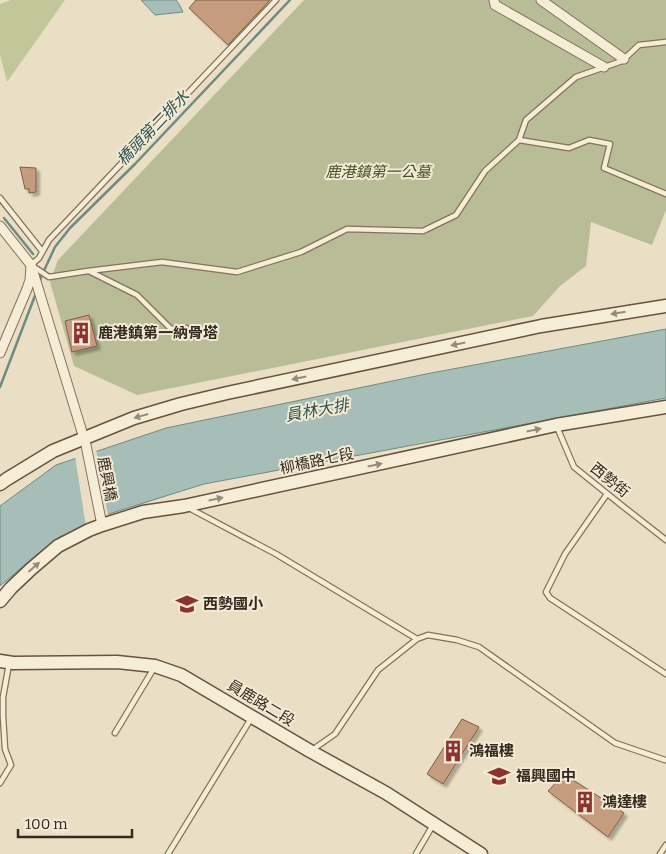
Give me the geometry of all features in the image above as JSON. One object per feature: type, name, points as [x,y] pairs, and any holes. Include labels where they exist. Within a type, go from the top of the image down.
[{"type":"main road","points":[[0,484],[53,451],[85,442],[134,418],[181,404],[541,326],[666,306]]},
{"type":"main road","name":"柳橋路七段","points":[[0,601],[31,569],[58,546],[101,522],[556,426],[666,406]]},
{"type":"main road","name":"員鹿路二段","points":[[4,662],[117,662],[155,666],[181,675],[310,751],[386,793],[481,854]]},
{"type":"street","points":[[494,0],[495,5],[604,68]]},
{"type":"street","points":[[541,0],[624,59]]},
{"type":"street","points":[[0,226],[33,266],[27,289],[0,353]]},
{"type":"street","name":"鹿興橋","points":[[33,266],[85,442],[101,522]]},
{"type":"lane","points":[[276,0],[49,240],[33,266],[49,277],[162,262],[236,272],[301,252],[348,229],[423,231],[456,215],[485,171],[518,140],[526,120],[576,77],[622,61],[639,45],[666,42]]},
{"type":"lane","points":[[518,140],[569,148],[588,140],[610,144],[604,168],[666,194]]},
{"type":"lane","points":[[0,198],[42,251]]},
{"type":"lane","points":[[88,271],[137,295],[170,329],[186,328]]},
{"type":"lane","name":"西勢街","points":[[556,426],[574,467],[666,540]]},
{"type":"lane","points":[[607,494],[565,554],[546,592],[550,598],[666,674]]},
{"type":"lane","points":[[184,506],[276,554],[417,640]]},
{"type":"lane","points":[[310,751],[334,734],[378,670],[417,640],[428,635],[457,640],[479,647],[615,743],[666,760]]},
{"type":"lane","points":[[0,782],[11,765],[5,750],[3,716],[4,662]]},
{"type":"lane","points":[[115,733],[155,666]]},
{"type":"lane","points":[[168,854],[252,716]]},
{"type":"lane","points":[[416,854],[434,824]]},
{"type":"lane","points":[[660,854],[666,845]]},
{"type":"green space","points":[[11,0],[65,0],[7,82],[0,55],[0,4]]},
{"type":"green space","name":"鹿港鎮第一公墓","points":[[304,0],[666,0],[666,210],[652,245],[591,222],[586,266],[560,286],[533,316],[137,395],[74,366],[50,282],[58,260]]},
{"type":"water","points":[[141,0],[176,0],[183,12],[155,15]]},
{"type":"water","name":"員林大排","points":[[666,329],[666,398],[204,484],[96,518],[39,553],[0,586],[0,506],[56,465],[166,428],[426,374]]},
{"type":"pier","points":[[96,449],[108,515],[86,527],[75,456]]},
{"type":"building","points":[[196,0],[270,0],[228,45],[189,8]]},
{"type":"building","points":[[20,167],[36,168],[36,192],[29,193],[29,189],[25,189]]},
{"type":"building","name":"鹿港鎮第一納骨塔","points":[[89,315],[97,346],[72,352],[65,321]]},
{"type":"building","name":"鴻福樓","points":[[462,719],[479,727],[443,784],[427,774]]},
{"type":"building","name":"鴻達樓","points":[[564,774],[624,813],[608,837],[548,791]]},
{"type":"waterway","name":"橋頭第二排水","points":[[39,283],[55,247],[70,228],[135,164],[290,0]]},
{"type":"waterway","points":[[4,218],[33,254]]},
{"type":"waterway","points":[[0,387],[36,293]]},
{"type":"place","name":"鹿港鎮第一納骨塔","points":[[81,333]]},
{"type":"place","name":"西勢國小","points":[[187,604]]},
{"type":"place","name":"鴻福樓","points":[[453,751]]},
{"type":"place","name":"福興國中","points":[[499,776]]},
{"type":"place","name":"鴻達樓","points":[[585,802]]}]
